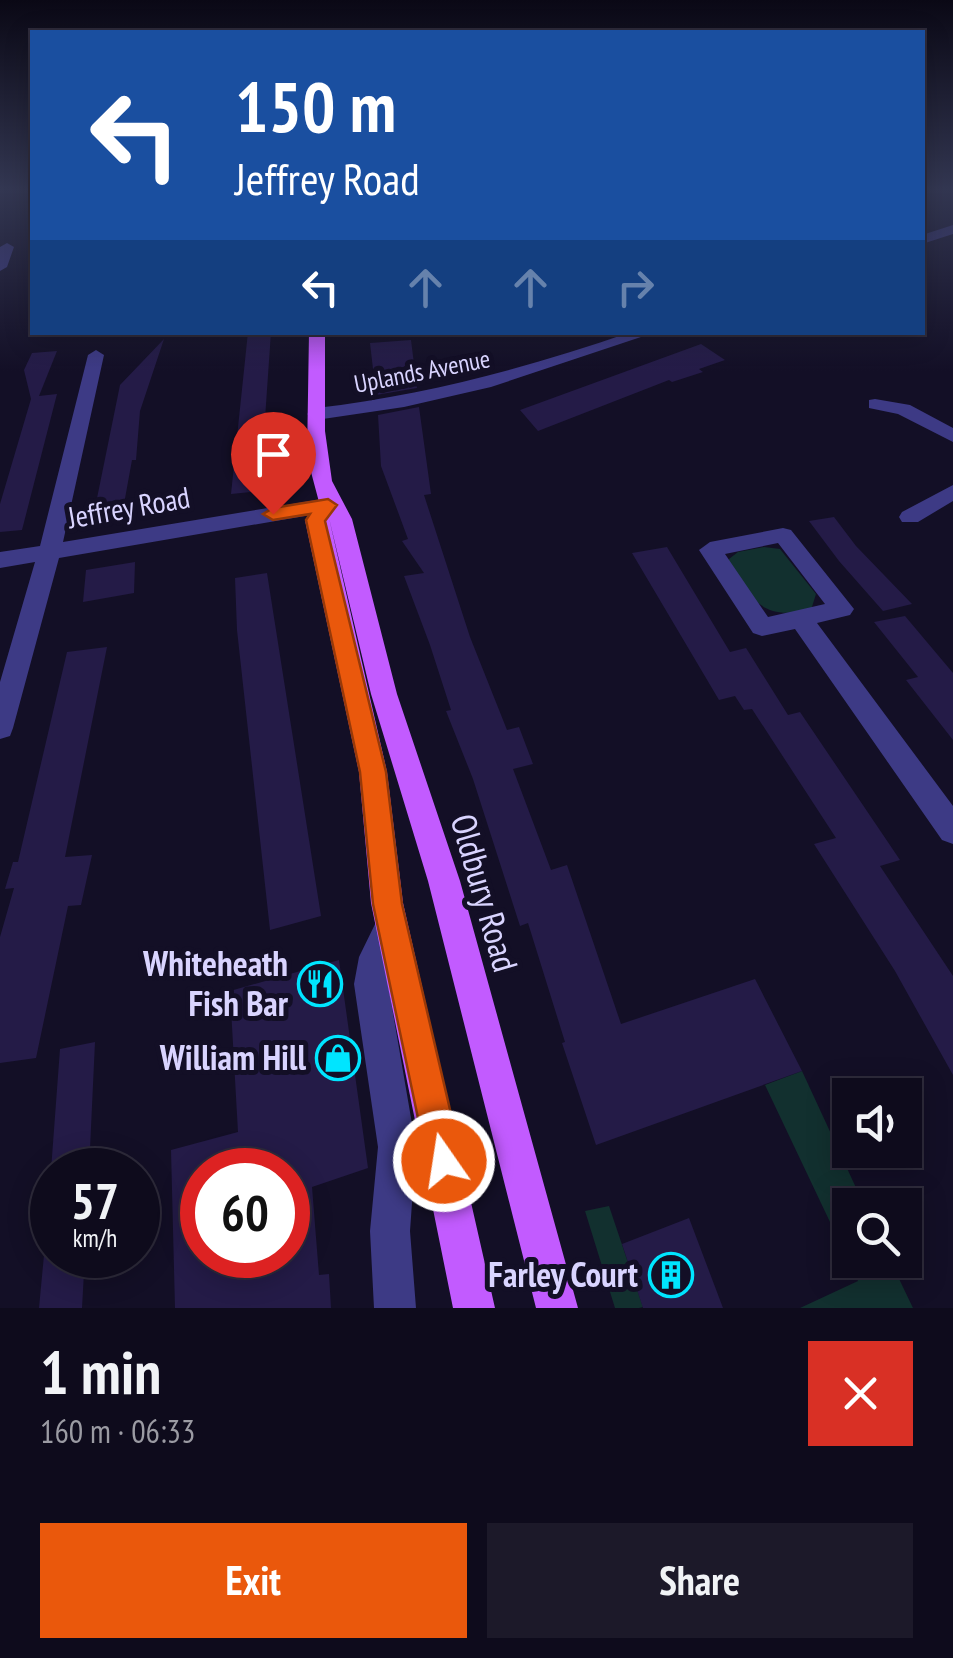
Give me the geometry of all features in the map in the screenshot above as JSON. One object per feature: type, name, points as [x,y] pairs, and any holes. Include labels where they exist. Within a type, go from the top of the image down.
[{"type":"main road","name":"Oldbury Road","points":[[317,335],[319,469],[328,505],[341,519],[384,694],[444,881],[557,1308]]},
{"type":"main road","name":"Oldbury Road","points":[[328,505],[316,520],[373,772],[392,926],[474,1308]]},
{"type":"street","name":"Uplands Avenue","points":[[316,414],[402,404],[476,388],[639,335]]},
{"type":"street","points":[[0,728],[96,356]]},
{"type":"street","points":[[875,404],[903,409],[953,436]]},
{"type":"street","points":[[910,517],[953,492]]},
{"type":"street","name":"Jeffrey Road","points":[[0,560],[328,505]]},
{"type":"street","points":[[783,535],[842,609],[801,620],[762,626],[710,550],[783,535]]},
{"type":"street","points":[[801,620],[953,830]]},
{"type":"street","points":[[392,926],[376,957],[371,984],[397,1147],[390,1230],[395,1308]]},
{"type":"green space","points":[[764,547],[780,549],[816,594],[811,610],[781,613],[762,606],[729,566],[729,559],[738,552]]},
{"type":"green space","points":[[802,1071],[832,1136],[832,1168],[847,1168],[856,1188],[832,1188],[832,1226],[765,1085]]},
{"type":"green space","points":[[609,1206],[643,1307],[615,1308],[585,1211]]},
{"type":"green space","points":[[857,1278],[899,1278],[913,1308],[800,1308],[858,1281]]},
{"type":"building","points":[[248,335],[271,335],[260,491],[231,494]]},
{"type":"building","points":[[164,339],[140,411],[136,460],[132,460],[122,515],[93,518],[120,385]]},
{"type":"building","points":[[411,340],[417,388],[376,395],[370,343]]},
{"type":"building","points":[[701,344],[725,360],[699,369],[703,372],[669,380],[538,431],[520,410]]},
{"type":"building","points":[[57,351],[39,396],[57,394],[22,530],[0,532],[0,504],[31,399],[24,370],[32,353]]},
{"type":"building","points":[[419,407],[431,494],[424,495],[470,637],[507,730],[519,727],[533,764],[513,769],[551,870],[567,865],[621,1024],[755,979],[802,1071],[596,1145],[528,923],[520,926],[404,576],[424,573],[402,541],[408,539],[381,466],[378,415]]},
{"type":"building","points":[[834,517],[912,604],[883,611],[809,521]]},
{"type":"building","points":[[667,547],[730,652],[746,648],[788,715],[800,712],[900,860],[880,866],[953,976],[953,1075],[895,971],[814,844],[836,838],[752,709],[744,710],[735,696],[719,700],[632,553]]},
{"type":"building","points":[[135,562],[134,593],[83,602],[86,570]]},
{"type":"building","points":[[267,573],[321,916],[270,930],[237,630],[235,578]]},
{"type":"building","points":[[905,616],[953,673],[953,740],[906,680],[918,677],[874,622]]},
{"type":"building","points":[[107,647],[65,857],[92,855],[81,905],[68,906],[36,1058],[0,1063],[0,937],[14,888],[5,889],[13,862],[18,862],[67,652]]},
{"type":"building","points":[[339,960],[368,1168],[312,1187],[319,1275],[329,1274],[331,1308],[175,1308],[171,1150],[238,1132],[230,991]]},
{"type":"building","points":[[95,1042],[90,1148],[53,1148],[60,1049]]},
{"type":"building","name":"Farley Court","points":[[689,1218],[723,1308],[643,1308],[622,1244]]},
{"type":"building","points":[[42,1278],[84,1278],[82,1308],[39,1308]]},
{"type":"place","name":"Whiteheath Fish Bar","points":[[320,984]]},
{"type":"place","name":"William Hill","points":[[338,1058]]},
{"type":"place","name":"Farley Court","points":[[671,1275]]},
{"type":"route","points":[[273,514],[328,505],[316,520],[373,772],[387,904],[444,1161]]}]
